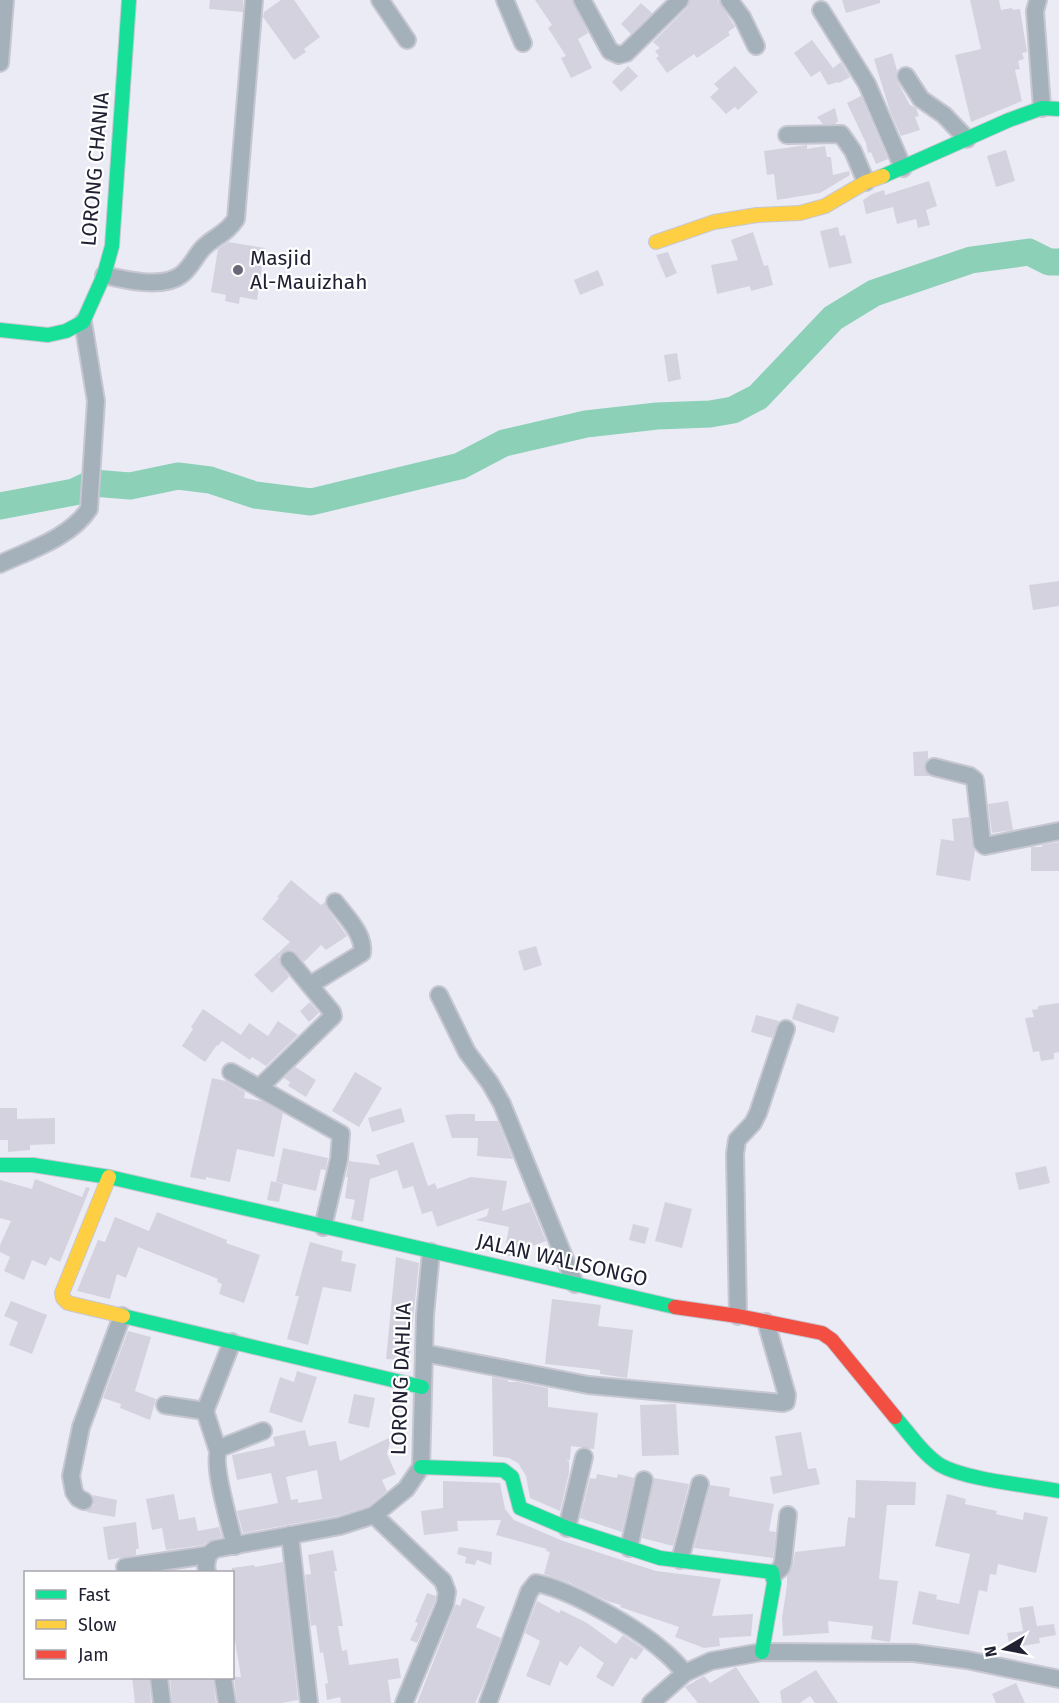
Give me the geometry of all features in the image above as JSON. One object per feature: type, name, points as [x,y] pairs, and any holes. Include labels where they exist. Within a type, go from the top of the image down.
[{"type":"street","points":[[0,63],[5,0]]},
{"type":"street","name":"LORONG CHANIA","points":[[83,322],[104,275],[112,246],[129,0]]},
{"type":"street","points":[[104,275],[128,281],[167,282],[182,274],[206,245],[227,232],[236,219],[254,0]]},
{"type":"street","points":[[380,0],[407,40]]},
{"type":"street","points":[[505,0],[523,43]]},
{"type":"street","points":[[582,0],[610,51],[619,55],[626,53],[680,0]]},
{"type":"street","points":[[729,0],[742,17],[756,46]]},
{"type":"street","points":[[656,242],[714,222],[757,215],[800,213],[825,206],[866,182],[967,139],[1051,108],[1035,11],[1038,0]]},
{"type":"street","points":[[821,10],[867,84],[903,168]]},
{"type":"street","points":[[906,76],[921,99],[944,115],[967,139]]},
{"type":"street","points":[[787,135],[841,134],[853,151],[866,182]]},
{"type":"street","points":[[0,330],[48,335],[66,332],[83,322],[96,401],[89,509],[77,525],[0,564]]},
{"type":"street","points":[[934,767],[970,776],[975,780],[982,843],[985,846],[1059,831]]},
{"type":"street","points":[[310,985],[362,953],[360,935],[335,902]]},
{"type":"street","points":[[260,1087],[333,1016],[333,1012],[289,960]]},
{"type":"street","points":[[439,995],[467,1052],[502,1104],[575,1284]]},
{"type":"street","points":[[738,1316],[736,1142],[753,1124],[758,1113],[786,1029]]},
{"type":"street","points":[[231,1072],[341,1134],[339,1159],[323,1227]]},
{"type":"street","name":"JALAN WALISONGO","points":[[0,1165],[33,1165],[109,1177],[658,1304],[738,1316],[818,1332],[827,1336],[923,1449],[939,1464],[957,1473],[1059,1491]]},
{"type":"street","points":[[109,1177],[62,1293],[68,1304],[422,1388]]},
{"type":"street","name":"LORONG DAHLIA","points":[[125,1567],[208,1554],[215,1549],[340,1526],[374,1515],[406,1489],[421,1467],[422,1388],[431,1252]]},
{"type":"street","points":[[84,1501],[74,1492],[71,1476],[81,1427],[122,1316]]},
{"type":"street","points":[[424,1353],[588,1385],[783,1403],[786,1402],[787,1395],[766,1322]]},
{"type":"street","points":[[232,1342],[205,1411],[218,1451],[216,1454],[221,1488],[235,1546]]},
{"type":"street","points":[[165,1405],[205,1411]]},
{"type":"street","points":[[218,1451],[263,1431]]},
{"type":"street","points":[[567,1528],[584,1457]]},
{"type":"street","points":[[421,1467],[503,1470],[509,1472],[513,1477],[520,1508],[567,1528],[660,1558],[771,1572],[774,1583],[762,1652]]},
{"type":"street","points":[[629,1548],[644,1480]]},
{"type":"street","points":[[680,1560],[700,1484]]},
{"type":"street","points":[[374,1515],[443,1581],[447,1592],[445,1604],[404,1703]]},
{"type":"street","points":[[773,1575],[781,1568],[783,1562],[788,1515]]},
{"type":"street","points":[[290,1535],[309,1703]]},
{"type":"street","points":[[207,1571],[208,1554]]},
{"type":"street","points":[[488,1703],[529,1592],[536,1583],[567,1592],[646,1637],[664,1651],[685,1673]]},
{"type":"street","points":[[651,1703],[685,1673],[711,1661],[762,1652],[914,1653],[967,1660],[1059,1679]]},
{"type":"street","points":[[159,1679],[162,1703]]},
{"type":"street","points":[[223,1679],[227,1703]]},
{"type":"building","points":[[210,0],[243,0],[243,12],[209,9]]},
{"type":"building","points":[[281,0],[294,0],[320,37],[304,49],[306,52],[294,60],[263,17],[264,12]]},
{"type":"building","points":[[535,0],[572,0],[588,33],[578,39],[592,68],[571,78],[561,58],[566,56],[548,28],[552,25]]},
{"type":"building","points":[[690,0],[718,0],[735,27],[728,32],[730,35],[697,58],[694,54],[667,73],[656,58],[659,56],[655,51],[660,48],[653,42],[687,8]]},
{"type":"building","points":[[842,0],[880,0],[880,3],[846,13]]},
{"type":"building","points":[[970,0],[999,0],[1001,10],[1020,9],[1027,52],[1022,53],[1024,59],[1018,61],[1020,69],[1015,70],[1022,101],[971,122],[955,55],[981,49]]},
{"type":"building","points":[[641,3],[652,13],[631,34],[621,24]]},
{"type":"building","points":[[812,40],[833,68],[841,62],[850,77],[839,83],[828,85],[820,71],[811,77],[794,53]]},
{"type":"building","points":[[892,53],[897,70],[897,81],[919,116],[915,117],[920,130],[901,136],[890,111],[874,59]]},
{"type":"building","points":[[628,66],[638,76],[621,92],[612,82]]},
{"type":"building","points":[[735,66],[758,92],[738,110],[735,107],[726,114],[710,97],[719,89],[714,84]]},
{"type":"building","points":[[861,96],[888,159],[876,164],[871,152],[868,153],[866,143],[847,103]]},
{"type":"building","points":[[835,108],[838,121],[835,124],[823,124],[817,117]]},
{"type":"building","points":[[807,145],[807,149],[825,146],[827,157],[831,157],[833,175],[849,171],[850,175],[820,193],[777,200],[774,174],[767,175],[764,151]]},
{"type":"building","points":[[1006,150],[1015,181],[996,187],[987,156]]},
{"type":"building","points":[[929,181],[937,206],[926,210],[930,225],[918,228],[916,219],[897,224],[893,207],[866,214],[863,200],[872,194],[884,190],[885,195]]},
{"type":"building","points":[[838,227],[840,236],[845,235],[852,263],[829,268],[820,231]]},
{"type":"building","points":[[753,232],[764,266],[768,265],[773,285],[751,291],[750,286],[717,294],[711,265],[738,260],[731,240]]},
{"type":"building","name":"Masjid Al-Mauizhah","points":[[228,242],[265,248],[257,300],[240,297],[239,304],[225,301],[226,295],[211,292],[218,249]]},
{"type":"building","points":[[668,252],[677,273],[666,278],[656,255]]},
{"type":"building","points":[[598,270],[604,285],[580,295],[574,280]]},
{"type":"building","points":[[677,353],[681,379],[668,382],[664,355]]},
{"type":"building","points":[[1059,581],[1059,606],[1033,610],[1029,585]]},
{"type":"building","points":[[928,751],[924,769],[929,776],[914,776],[913,752]]},
{"type":"building","points":[[1008,801],[1013,830],[992,833],[988,804]]},
{"type":"building","points":[[969,817],[975,851],[970,881],[936,875],[941,839],[954,841],[952,819]]},
{"type":"building","points":[[1059,842],[1059,871],[1031,871],[1031,847],[1042,847],[1042,845]]},
{"type":"building","points":[[291,880],[321,905],[325,902],[347,936],[326,950],[321,945],[304,962],[293,950],[283,952],[279,956],[279,962],[289,977],[272,993],[254,975],[290,942],[262,919]]},
{"type":"building","points":[[536,946],[542,965],[524,971],[518,951]]},
{"type":"building","points":[[310,1002],[319,1013],[309,1022],[300,1011]]},
{"type":"building","points":[[797,1003],[839,1017],[834,1033],[792,1019]]},
{"type":"building","points":[[1059,1003],[1059,1052],[1054,1053],[1054,1059],[1041,1061],[1039,1051],[1033,1052],[1025,1018],[1034,1017],[1032,1010],[1038,1009],[1038,1006]]},
{"type":"building","points":[[203,1009],[241,1035],[249,1023],[268,1036],[278,1021],[298,1035],[266,1066],[252,1057],[250,1060],[222,1041],[205,1062],[182,1046]]},
{"type":"building","points":[[756,1015],[779,1021],[772,1038],[751,1032]]},
{"type":"building","points":[[295,1067],[316,1080],[306,1097],[288,1086],[290,1082],[284,1078]]},
{"type":"building","points":[[355,1072],[382,1088],[359,1127],[332,1111]]},
{"type":"building","points":[[212,1078],[226,1081],[245,1092],[244,1098],[262,1101],[283,1113],[274,1157],[237,1149],[230,1182],[206,1177],[206,1180],[190,1177]]},
{"type":"building","points":[[0,1108],[17,1108],[17,1119],[55,1118],[55,1144],[30,1145],[30,1150],[8,1152],[8,1140],[0,1140]]},
{"type":"building","points":[[401,1108],[405,1122],[372,1132],[368,1118]]},
{"type":"building","points":[[475,1114],[475,1121],[498,1121],[513,1159],[477,1156],[478,1138],[452,1138],[445,1115]]},
{"type":"building","points":[[413,1142],[428,1186],[435,1183],[437,1189],[471,1177],[507,1181],[502,1211],[530,1202],[546,1241],[522,1250],[521,1258],[504,1255],[509,1227],[476,1220],[487,1216],[489,1208],[437,1227],[432,1211],[422,1214],[413,1186],[403,1189],[397,1170],[370,1179],[363,1222],[351,1219],[355,1200],[345,1198],[349,1161],[380,1165],[376,1155]]},
{"type":"building","points":[[283,1148],[328,1158],[326,1170],[321,1169],[316,1191],[276,1182]]},
{"type":"building","points":[[1046,1166],[1050,1183],[1019,1190],[1015,1173]]},
{"type":"building","points":[[35,1179],[82,1197],[86,1187],[90,1188],[60,1262],[50,1257],[46,1266],[32,1260],[24,1280],[4,1271],[10,1257],[0,1252],[0,1245],[11,1221],[0,1218],[0,1180],[32,1189]]},
{"type":"building","points":[[271,1181],[283,1184],[279,1202],[267,1200]]},
{"type":"building","points":[[665,1202],[692,1209],[682,1248],[655,1241]]},
{"type":"building","points":[[157,1212],[227,1240],[226,1243],[260,1255],[244,1303],[219,1294],[222,1284],[217,1282],[218,1279],[138,1247],[126,1278],[117,1274],[110,1299],[77,1291],[98,1240],[105,1242],[115,1217],[149,1231]]},
{"type":"building","points":[[633,1224],[649,1228],[645,1244],[629,1240]]},
{"type":"building","points":[[310,1242],[343,1251],[341,1261],[356,1264],[351,1292],[323,1287],[308,1345],[287,1339],[299,1296],[295,1296]]},
{"type":"building","points":[[396,1257],[419,1263],[409,1361],[386,1359]]},
{"type":"building","points":[[552,1299],[601,1305],[598,1326],[633,1330],[627,1378],[600,1374],[600,1370],[545,1364]]},
{"type":"building","points":[[11,1301],[47,1315],[32,1354],[9,1345],[18,1322],[4,1316]]},
{"type":"building","points":[[128,1331],[151,1337],[135,1391],[156,1399],[150,1420],[120,1408],[121,1404],[103,1398]]},
{"type":"building","points":[[297,1371],[317,1377],[302,1423],[269,1412],[280,1377],[294,1382]]},
{"type":"building","points":[[492,1377],[508,1380],[508,1382],[548,1388],[548,1407],[598,1413],[594,1449],[571,1446],[570,1460],[565,1460],[569,1461],[569,1473],[560,1511],[530,1498],[526,1476],[518,1463],[509,1458],[493,1456]]},
{"type":"building","points":[[354,1394],[375,1398],[369,1428],[348,1423]]},
{"type":"building","points":[[676,1404],[679,1455],[642,1456],[640,1405]]},
{"type":"building","points":[[305,1430],[309,1446],[336,1441],[340,1461],[391,1437],[387,1454],[396,1474],[382,1480],[387,1491],[369,1506],[337,1516],[243,1533],[237,1511],[278,1503],[271,1473],[237,1480],[232,1455],[275,1446],[273,1437]],"holes":[[[317,1470],[322,1499],[298,1503],[298,1499],[291,1500],[286,1477]]]},
{"type":"building","points":[[801,1432],[808,1469],[816,1468],[820,1484],[773,1494],[770,1477],[782,1475],[775,1436]]},
{"type":"building","points":[[597,1474],[617,1478],[618,1474],[634,1478],[622,1532],[580,1518],[590,1478],[596,1479]]},
{"type":"building","points":[[654,1478],[689,1484],[673,1546],[642,1538]]},
{"type":"building","points":[[856,1480],[916,1482],[915,1505],[887,1505],[879,1579],[898,1581],[890,1642],[871,1639],[873,1626],[828,1621],[829,1633],[783,1636],[782,1618],[787,1577],[793,1565],[795,1552],[845,1546],[848,1517],[855,1518]]},
{"type":"building","points":[[443,1481],[500,1483],[505,1509],[514,1520],[563,1541],[656,1571],[721,1579],[712,1616],[753,1614],[751,1636],[719,1638],[720,1646],[704,1648],[675,1637],[679,1627],[620,1607],[621,1605],[544,1574],[550,1552],[546,1551],[547,1549],[496,1535],[501,1520],[457,1521],[458,1531],[424,1535],[421,1511],[443,1508]]},
{"type":"building","points":[[710,1485],[730,1488],[729,1496],[774,1504],[769,1531],[776,1532],[773,1558],[694,1548]]},
{"type":"building","points":[[174,1494],[179,1520],[195,1517],[198,1531],[219,1527],[222,1537],[203,1545],[166,1550],[162,1528],[152,1530],[146,1499]]},
{"type":"building","points":[[947,1494],[966,1499],[965,1504],[997,1511],[996,1514],[1023,1520],[1024,1512],[1048,1517],[1036,1573],[998,1564],[996,1575],[990,1574],[987,1592],[979,1590],[969,1635],[912,1624],[919,1591],[937,1595],[936,1599],[959,1604],[970,1554],[935,1546]]},
{"type":"building","points":[[93,1495],[117,1500],[115,1517],[86,1512],[94,1505]]},
{"type":"building","points":[[136,1522],[139,1549],[136,1549],[136,1555],[108,1560],[103,1527]]},
{"type":"building","points":[[459,1547],[492,1552],[491,1565],[477,1560],[475,1565],[465,1563],[466,1557],[457,1554]]},
{"type":"building","points":[[333,1550],[343,1626],[338,1626],[342,1651],[347,1650],[349,1665],[398,1658],[401,1678],[388,1680],[391,1703],[341,1703],[340,1697],[327,1700],[325,1684],[328,1683],[323,1652],[320,1653],[316,1625],[311,1626],[305,1575],[311,1574],[308,1555]]},
{"type":"building","points":[[283,1562],[298,1700],[282,1703],[237,1703],[234,1677],[241,1677],[234,1641],[234,1571],[232,1568],[254,1565],[255,1567]]},
{"type":"building","points":[[427,1593],[436,1596],[435,1601],[417,1643],[410,1640]]},
{"type":"building","points":[[463,1598],[485,1607],[476,1627],[501,1638],[482,1688],[475,1703],[417,1703],[456,1604],[460,1606]]},
{"type":"building","points":[[537,1601],[559,1613],[561,1610],[587,1623],[616,1644],[623,1635],[644,1649],[636,1660],[631,1657],[613,1687],[596,1677],[604,1663],[580,1646],[567,1666],[560,1661],[550,1686],[526,1676],[540,1641],[525,1633]]},
{"type":"building","points":[[1033,1606],[1037,1626],[1054,1624],[1056,1635],[1039,1638],[1040,1643],[1010,1648],[1007,1633],[1023,1631],[1019,1608]]},
{"type":"building","points":[[736,1667],[760,1703],[698,1703],[685,1687],[704,1676],[710,1683]]},
{"type":"building","points":[[816,1670],[838,1703],[815,1703],[810,1696],[800,1703],[782,1703],[780,1691]]},
{"type":"building","points":[[132,1679],[149,1679],[151,1703],[135,1703]]},
{"type":"building","points":[[170,1679],[213,1679],[216,1703],[172,1703]]},
{"type":"building","points":[[1016,1683],[1025,1703],[996,1703],[992,1694]]},
{"type":"waterway","points":[[0,506],[74,492],[93,483],[130,486],[178,476],[210,480],[255,495],[311,502],[460,466],[504,443],[586,424],[657,416],[710,414],[733,410],[758,397],[833,318],[874,293],[971,260],[1029,252],[1049,262],[1059,262]]},
{"type":"traffic: fast","points":[[0,330],[48,335],[66,331],[83,322],[104,275],[112,246],[129,0]]},
{"type":"traffic: fast","points":[[883,176],[1009,120],[1042,108],[1059,109]]},
{"type":"traffic: fast","points":[[0,1165],[33,1165],[109,1177],[675,1307]]},
{"type":"traffic: fast","points":[[123,1316],[422,1387]]},
{"type":"traffic: fast","points":[[895,1417],[927,1455],[951,1470],[965,1475],[1059,1491]]},
{"type":"traffic: fast","points":[[421,1467],[503,1470],[512,1477],[520,1508],[567,1528],[660,1558],[772,1572],[774,1583],[762,1652]]},
{"type":"traffic: slow","points":[[656,242],[714,222],[757,215],[800,213],[825,206],[866,182],[883,176]]},
{"type":"traffic: slow","points":[[109,1177],[62,1293],[68,1303],[123,1316]]},
{"type":"traffic: jam","points":[[675,1307],[738,1316],[822,1333],[832,1340],[895,1417]]},
{"type":"place","name":"Masjid Al-Mauizhah","points":[[238,270]]}]
